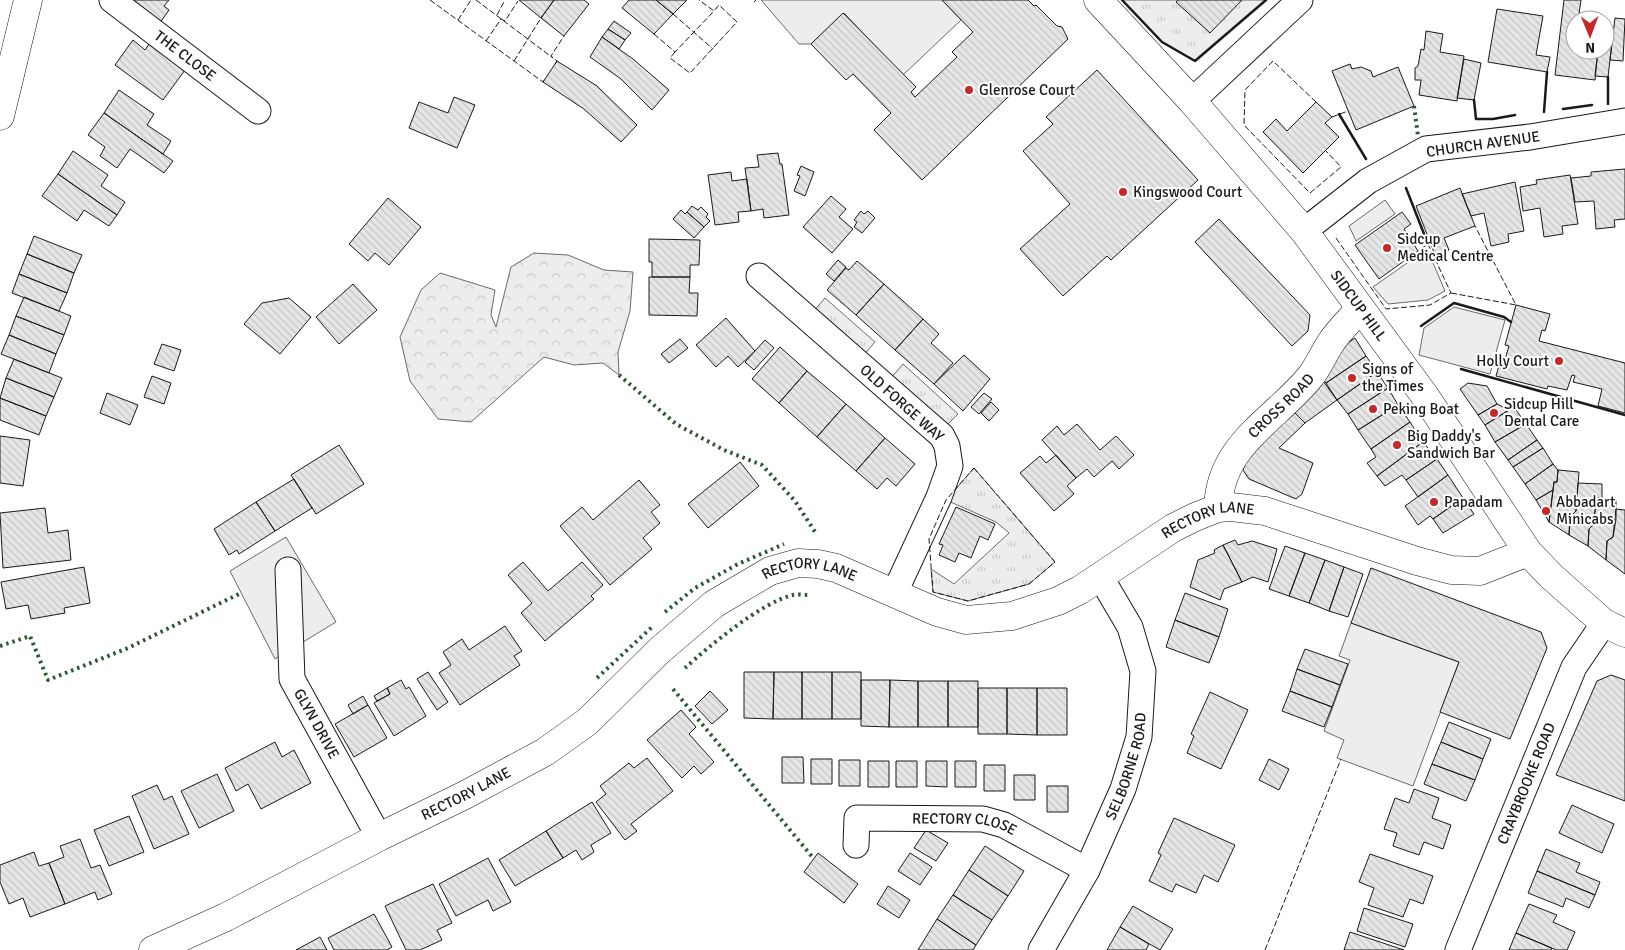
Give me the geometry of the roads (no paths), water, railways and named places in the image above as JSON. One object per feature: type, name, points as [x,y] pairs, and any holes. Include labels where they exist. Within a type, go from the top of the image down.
[{"type":"street","points":[[0,116],[28,0]]},
{"type":"street","name":"THE CLOSE","points":[[112,0],[258,112]]},
{"type":"street","name":"SIDCUP HILL","points":[[1098,0],[1192,101],[1304,231],[1425,396],[1528,552],[1551,576],[1615,628]]},
{"type":"street","points":[[1192,101],[1300,0]]},
{"type":"street","name":"CHURCH AVENUE","points":[[1304,231],[1368,181],[1426,149],[1530,137],[1625,121]]},
{"type":"street","name":"OLD FORGE WAY","points":[[759,276],[942,436],[947,446],[950,466],[895,592]]},
{"type":"street","name":"CROSS ROAD","points":[[1218,508],[1219,489],[1225,472],[1234,456],[1252,433],[1312,375],[1330,343],[1360,309]]},
{"type":"street","name":"RECTORY LANE","points":[[152,950],[218,920],[379,837],[466,795],[562,740],[587,722],[660,650],[714,604],[770,571],[798,563],[818,564],[836,568],[950,617],[966,620],[989,619],[1034,610],[1058,601],[1173,528],[1218,508],[1239,507],[1264,511],[1417,561],[1451,570],[1480,571],[1528,552]]},
{"type":"street","name":"GLYN DRIVE","points":[[288,570],[292,679],[379,837]]},
{"type":"street","name":"SELBORNE ROAD","points":[[1041,950],[1087,870],[1123,789],[1139,736],[1142,671],[1130,627],[1100,576]]},
{"type":"street","name":"CRAYBROOKE ROAD","points":[[1458,950],[1574,667],[1615,628]]},
{"type":"street","name":"RECTORY CLOSE","points":[[856,845],[857,818],[983,819],[1004,825],[1087,870]]},
{"type":"place","name":"Glenrose Court","points":[[969,90]]},
{"type":"place","name":"Kingswood Court","points":[[1123,192]]},
{"type":"place","name":"Sidcup Medical Centre","points":[[1387,248]]},
{"type":"place","name":"Holly Court","points":[[1559,361]]},
{"type":"place","name":"Signs of the Times","points":[[1352,378]]},
{"type":"place","name":"Peking Boat","points":[[1373,409]]},
{"type":"place","name":"Sidcup Hill Dental Care","points":[[1494,413]]},
{"type":"place","name":"Big Daddy's Sandwich Bar","points":[[1397,445]]},
{"type":"place","name":"Papadam","points":[[1434,502]]},
{"type":"place","name":"Abbadart Minicabs","points":[[1546,511]]}]
